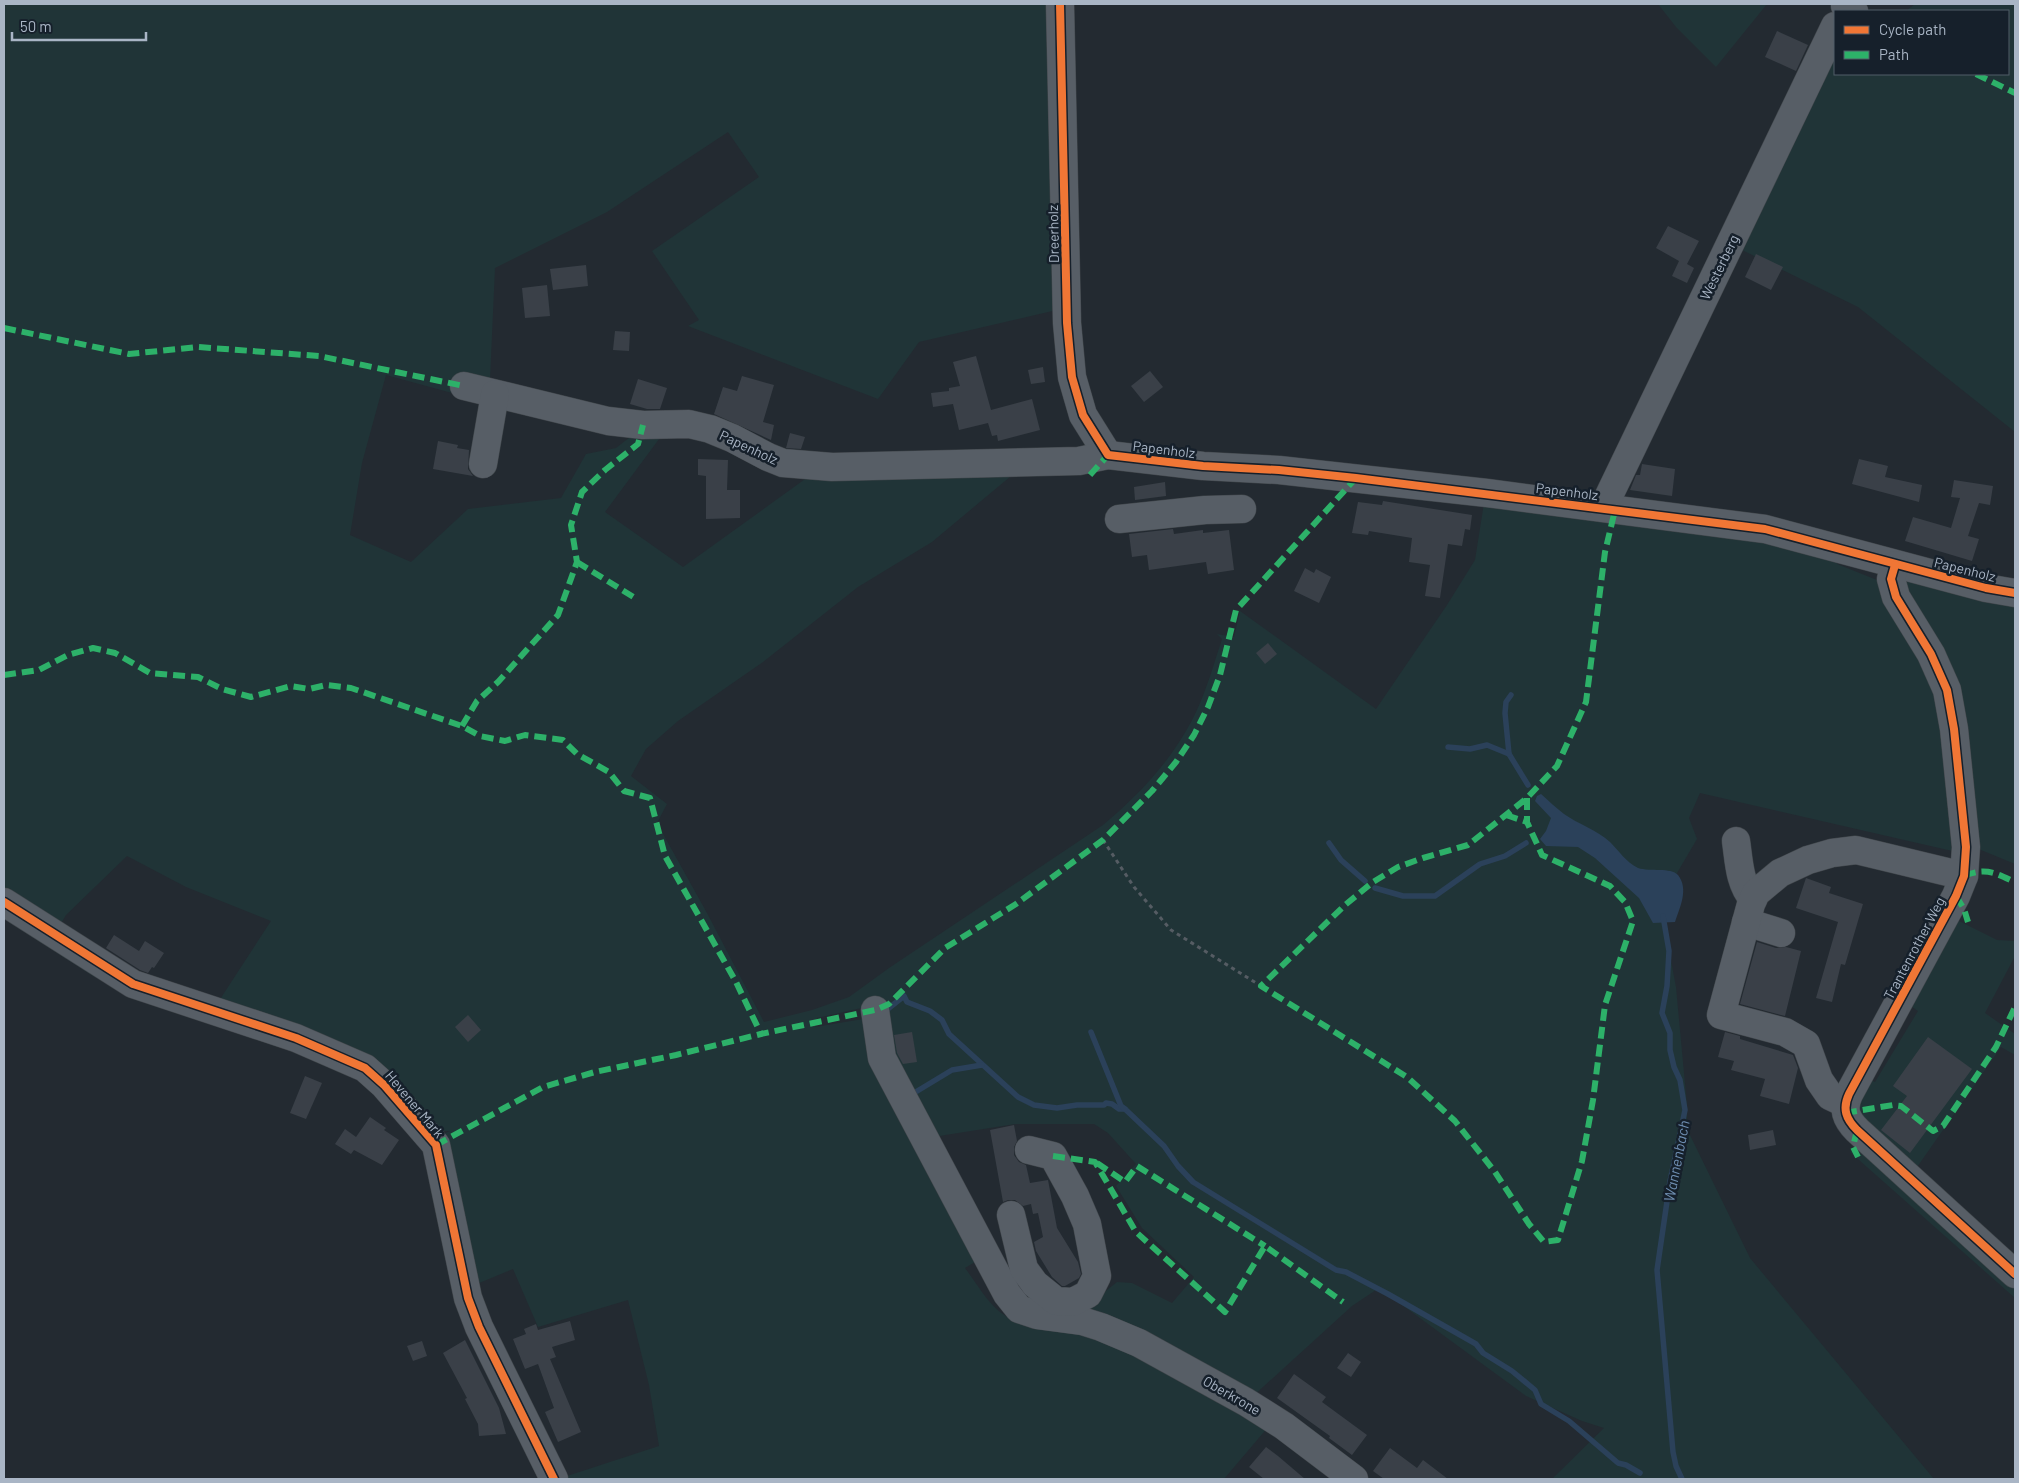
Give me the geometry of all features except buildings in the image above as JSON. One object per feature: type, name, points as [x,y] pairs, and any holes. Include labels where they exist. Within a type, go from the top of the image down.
[{"type":"street","name":"Dreerholz","points":[[1060,4],[1067,323],[1072,378],[1083,415],[1108,455]]},
{"type":"street","name":"Westerberg","points":[[1603,508],[1834,33]]},
{"type":"street","name":"Papenholz","points":[[464,386],[608,421],[643,425],[689,424],[710,429],[768,457],[795,465],[832,467],[1079,461],[1108,455],[1203,466],[1279,470],[1356,478],[1765,528],[1986,588],[2015,593]]},
{"type":"street","points":[[483,464],[496,394]]},
{"type":"street","points":[[1203,466],[1205,510]]},
{"type":"street","points":[[1119,519],[1205,510],[1242,509]]},
{"type":"street","name":"Trantenrother Weg","points":[[1845,1103],[1956,896],[1964,876],[1965,822],[1954,729],[1947,690],[1931,654],[1893,591],[1894,564]]},
{"type":"street","points":[[1736,841],[1749,910],[1781,933]]},
{"type":"street","points":[[1964,876],[1856,850],[1832,853],[1788,868],[1756,893],[1749,910],[1721,1015],[1785,1032],[1806,1044],[1819,1080],[1830,1096],[1845,1103],[1845,1113],[1849,1122],[2015,1274]]},
{"type":"street","name":"Hevener Mark","points":[[4,902],[133,984],[296,1038],[365,1068],[384,1085],[436,1145],[468,1298],[479,1327],[554,1479]]},
{"type":"street","name":"Oberkrone","points":[[875,1010],[882,1058],[1000,1282],[1019,1310],[1101,1326],[1139,1343],[1246,1402],[1284,1426],[1354,1479]]},
{"type":"street","points":[[1011,1215],[1024,1269],[1035,1284],[1056,1301],[1073,1302],[1088,1294],[1097,1276],[1087,1224],[1075,1196],[1053,1156],[1029,1150]]},
{"type":"street","points":[[1000,1282],[1024,1269]]},
{"type":"path","points":[[1103,840],[1134,887],[1171,930],[1261,986]]},
{"type":"green space","points":[[4,4],[1050,4],[1061,309],[919,342],[878,399],[688,326],[699,320],[652,251],[759,177],[728,132],[607,212],[495,268],[490,380],[463,396],[386,375],[362,463],[350,535],[411,562],[468,509],[561,498],[586,454],[616,448],[639,430],[662,435],[605,512],[683,567],[819,469],[1011,476],[932,542],[858,587],[763,662],[678,721],[646,749],[631,776],[667,804],[657,823],[764,1022],[812,1010],[849,997],[889,968],[1103,825],[1149,782],[1175,749],[1196,713],[1207,686],[1222,639],[1217,634],[1234,637],[1240,611],[1376,709],[1447,605],[1475,560],[1484,503],[1759,536],[1837,556],[1837,564],[1882,582],[1932,664],[1961,853],[1700,793],[1689,818],[1697,839],[1660,902],[1676,987],[1687,1105],[1687,1129],[1750,1258],[1934,1479],[1552,1479],[1604,1428],[1582,1421],[1526,1396],[1379,1288],[1352,1306],[1251,1398],[1076,1315],[1117,1282],[1132,1283],[1172,1303],[1194,1277],[1142,1228],[1116,1186],[1136,1164],[1108,1133],[1094,1124],[1015,1124],[933,1137],[890,1067],[875,1005],[817,1018],[815,1027],[863,1019],[980,1259],[965,1268],[990,1302],[1009,1318],[1069,1328],[1120,1343],[1269,1426],[1224,1479],[565,1479],[564,1477],[659,1446],[649,1385],[628,1300],[538,1327],[513,1269],[472,1286],[428,1141],[450,1131],[436,1132],[388,1079],[152,1002],[93,976],[4,919]],"holes":[[[127,856],[186,887],[271,921],[215,1007],[82,958],[60,925],[66,915]]]},
{"type":"green space","points":[[1658,4],[1767,4],[1716,67],[1676,27]]},
{"type":"green space","points":[[1915,4],[2015,4],[2015,432],[1858,307],[1736,247],[1834,41],[1834,75],[2009,75],[2009,10],[1907,10]]},
{"type":"green space","points":[[1904,579],[2015,600],[2015,864],[1981,850],[1970,841],[1958,729]]},
{"type":"green space","points":[[1953,918],[1997,940],[2015,941],[2015,956],[1985,1013],[2015,1034],[2015,1055],[2001,1047],[1915,1170],[2015,1263],[2015,1298],[1850,1152],[1873,1135],[1856,1118],[1864,1077],[1875,1082],[1918,1011],[1905,1002]]},
{"type":"water","points":[[1541,794],[1564,814],[1605,838],[1634,866],[1643,869],[1670,871],[1678,875],[1683,886],[1683,892],[1675,922],[1653,923],[1639,898],[1595,858],[1578,847],[1546,846],[1540,839],[1546,831],[1551,818],[1535,801],[1537,796]]},
{"type":"waterway","points":[[1511,695],[1506,702],[1505,713],[1509,754],[1528,785]]},
{"type":"waterway","points":[[1448,747],[1470,749],[1487,745],[1509,754]]},
{"type":"waterway","points":[[1329,843],[1341,860],[1365,881]]},
{"type":"waterway","points":[[1375,888],[1403,896],[1435,896],[1480,864],[1505,856],[1526,843]]},
{"type":"waterway","name":"Wannenbach","points":[[1663,916],[1669,951],[1667,986],[1662,1013],[1670,1033],[1670,1050],[1674,1067],[1680,1080],[1685,1110],[1670,1181],[1657,1270],[1673,1452],[1676,1466],[1682,1479]]},
{"type":"waterway","points":[[884,1012],[904,996],[907,1002],[930,1011],[942,1020],[949,1034],[1018,1097],[1034,1105],[1057,1108],[1077,1105],[1104,1105],[1106,1103],[1112,1104],[1119,1109],[1125,1109],[1164,1146],[1178,1166],[1193,1182],[1336,1270],[1346,1272],[1388,1294],[1476,1344],[1483,1353],[1512,1371],[1535,1390],[1541,1404],[1569,1421],[1618,1463],[1640,1473]]},
{"type":"waterway","points":[[1091,1032],[1121,1106],[1125,1109]]},
{"type":"waterway","points":[[909,1096],[952,1070],[982,1065]]},
{"type":"marked path","points":[[1978,75],[2015,93]]},
{"type":"marked path","points":[[4,328],[129,354],[198,347],[319,356],[464,386]]},
{"type":"marked path","points":[[462,726],[477,701],[498,682],[558,615],[577,562],[571,525],[582,492],[605,470],[638,444],[643,425]]},
{"type":"marked path","points":[[1090,475],[1108,455]]},
{"type":"marked path","points":[[436,1145],[543,1087],[595,1072],[875,1010],[889,1004],[945,948],[1016,904],[1103,840],[1152,791],[1176,762],[1194,735],[1208,707],[1220,675],[1236,610],[1356,478]]},
{"type":"marked path","points":[[1527,798],[1527,822],[1542,855],[1610,886],[1625,902],[1633,921],[1605,1005],[1593,1100],[1582,1161],[1558,1240],[1544,1242],[1529,1224],[1495,1172],[1455,1121],[1407,1077],[1261,986],[1345,905],[1373,882],[1398,867],[1468,845],[1527,798],[1557,766],[1586,702],[1605,552],[1615,510]]},
{"type":"marked path","points":[[577,562],[635,598]]},
{"type":"marked path","points":[[4,675],[39,670],[68,655],[93,648],[115,653],[150,673],[198,677],[222,689],[251,697],[291,686],[309,689],[326,685],[351,688],[462,726],[480,736],[505,741],[525,735],[563,740],[577,754],[609,772],[624,791],[650,798],[665,856],[736,982],[761,1034]]},
{"type":"marked path","points":[[1506,815],[1527,822]]},
{"type":"marked path","points":[[1964,876],[1978,872],[1990,872],[2015,882]]},
{"type":"marked path","points":[[1956,896],[1964,909],[1968,922]]},
{"type":"marked path","points":[[1845,1113],[1893,1105],[1901,1106],[1933,1131],[1943,1126],[1996,1047],[2015,1007]]},
{"type":"marked path","points":[[1857,1130],[1853,1147],[1858,1157]]},
{"type":"marked path","points":[[1053,1156],[1095,1162],[1136,1232],[1225,1312],[1265,1246],[1343,1302]]},
{"type":"marked path","points":[[1097,1163],[1125,1182],[1137,1166],[1265,1246]]},
{"type":"cycle path","points":[[1060,4],[1067,323],[1072,377],[1083,415],[1108,455],[1203,466],[1279,470],[1356,478],[1765,529],[1986,588],[2015,593]]},
{"type":"cycle path","points":[[1895,565],[1891,579],[1896,597],[1931,654],[1947,690],[1954,729],[1966,847],[1964,876],[1956,896],[1849,1094],[1846,1114],[1857,1130],[2015,1274]]},
{"type":"cycle path","points":[[4,902],[133,984],[296,1038],[365,1068],[384,1085],[436,1145],[468,1298],[479,1327],[554,1479]]}]
